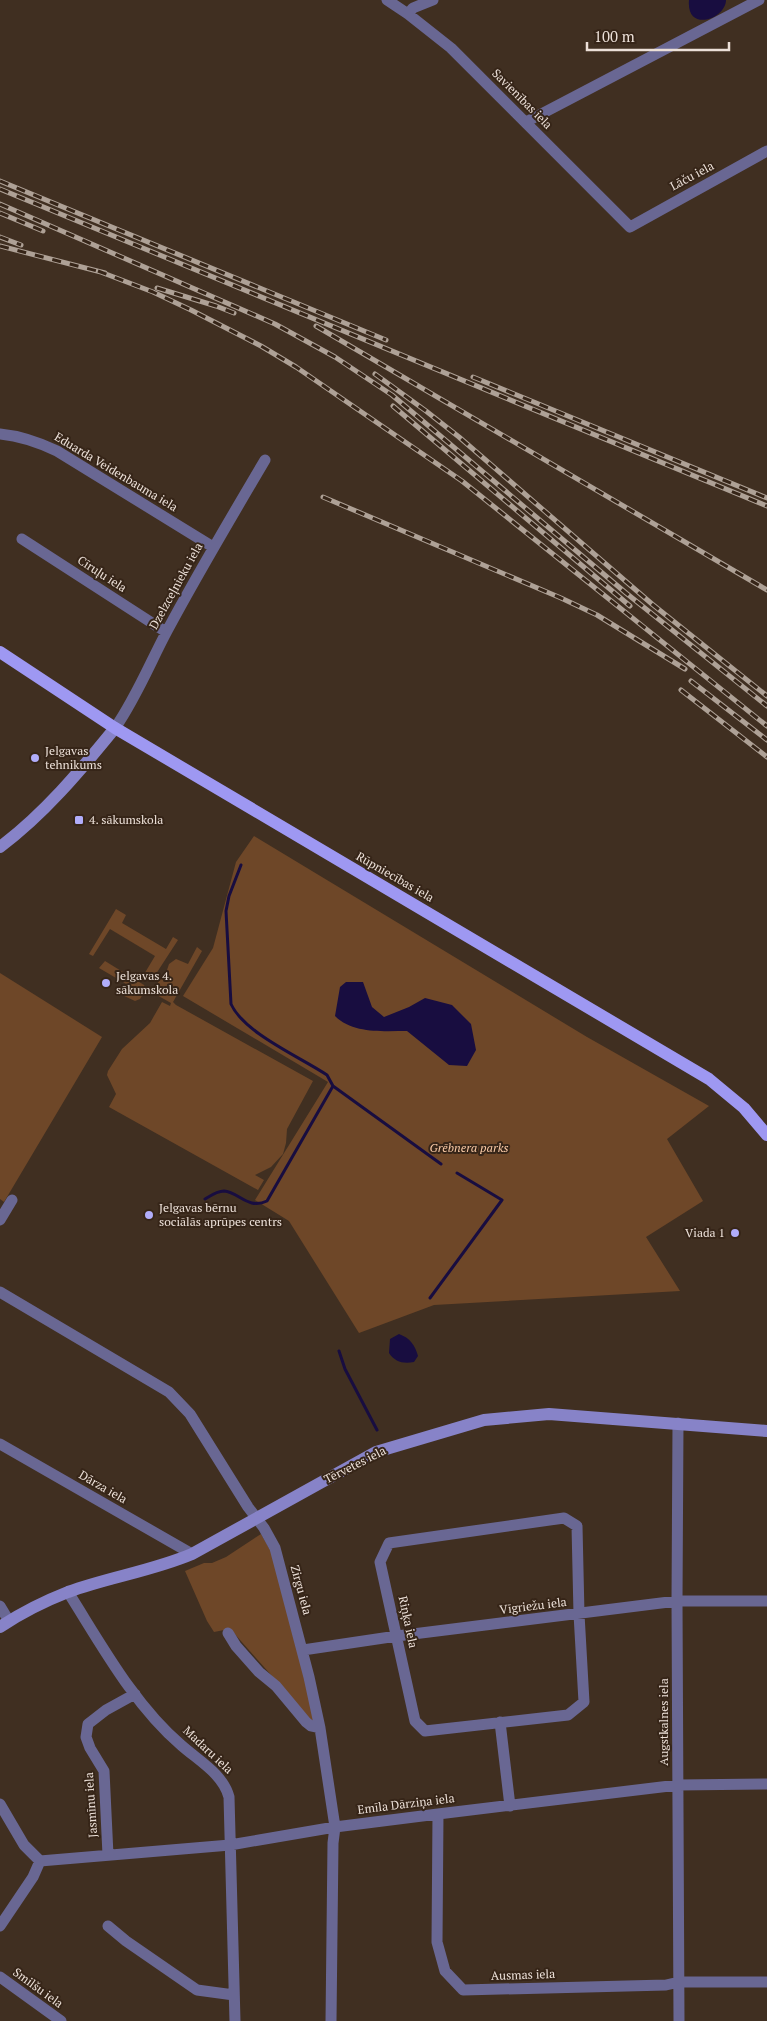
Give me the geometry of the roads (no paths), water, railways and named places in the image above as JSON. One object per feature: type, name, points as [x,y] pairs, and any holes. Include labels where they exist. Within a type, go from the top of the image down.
[{"type":"main road","name":"Rūpniecības iela","points":[[0,652],[115,728],[709,1079],[744,1108],[767,1135]]},
{"type":"main road","points":[[0,847],[20,832],[68,784],[115,728]]},
{"type":"main road","name":"Tērvetes iela","points":[[5,1624],[68,1592],[175,1561],[192,1554],[376,1452],[484,1420],[549,1414],[767,1431]]},
{"type":"street","name":"Savienības iela","points":[[386,0],[408,14],[451,48],[630,227]]},
{"type":"street","points":[[408,14],[413,8],[433,0]]},
{"type":"street","points":[[526,122],[760,0]]},
{"type":"street","name":"Lāču iela","points":[[630,227],[767,152]]},
{"type":"street","name":"Eduarda Veidenbauma iela","points":[[0,434],[14,435],[35,441],[57,451],[213,547]]},
{"type":"street","name":"Dzelzceļnieku iela","points":[[115,728],[125,713],[166,632],[213,547],[265,460]]},
{"type":"street","name":"Cīruļu iela","points":[[22,538],[166,632]]},
{"type":"street","points":[[0,1220],[12,1200]]},
{"type":"street","name":"Zirgu iela","points":[[0,1292],[169,1392],[180,1402],[194,1420],[275,1548],[303,1650],[320,1728],[335,1828],[333,1843],[331,2021]]},
{"type":"street","name":"Augstkalnes iela","points":[[678,1423],[677,1601],[680,2021]]},
{"type":"street","name":"Dārza iela","points":[[0,1444],[192,1554]]},
{"type":"street","name":"Riņķa iela","points":[[564,1518],[577,1526],[584,1702],[568,1715],[425,1731],[415,1721],[397,1636],[380,1562],[389,1544],[564,1518]]},
{"type":"street","name":"Madaru iela","points":[[68,1592],[135,1694],[179,1744],[226,1786],[229,1797],[235,2021]]},
{"type":"street","name":"Vīgriežu iela","points":[[303,1650],[397,1636],[677,1601],[767,1602]]},
{"type":"street","points":[[0,1606],[5,1624]]},
{"type":"street","points":[[228,1633],[236,1646],[276,1686],[306,1722],[311,1726],[320,1728]]},
{"type":"street","name":"Jasmīnu iela","points":[[108,1855],[104,1771],[90,1748],[86,1737],[88,1724],[106,1710],[135,1694]]},
{"type":"street","points":[[500,1722],[510,1806]]},
{"type":"street","name":"Emīla Dārziņa iela","points":[[45,1861],[230,1845],[438,1814],[678,1785],[767,1784]]},
{"type":"street","points":[[0,1804],[24,1845],[45,1861],[0,1926]]},
{"type":"street","name":"Ausmas iela","points":[[438,1814],[437,1942],[445,1971],[464,1990],[666,1985],[679,1982],[767,1982]]},
{"type":"street","points":[[108,1926],[197,1990],[234,1994]]},
{"type":"street","name":"Smilšu iela","points":[[0,1977],[60,2021]]},
{"type":"waterway","points":[[205,1199],[224,1191],[249,1202],[260,1203],[267,1201],[333,1086],[327,1075],[274,1044],[248,1025],[231,1004],[226,911],[229,896],[241,865]]},
{"type":"waterway","points":[[333,1086],[441,1164]]},
{"type":"waterway","points":[[430,1298],[502,1200],[457,1173]]},
{"type":"waterway","points":[[339,1351],[345,1369],[377,1430]]},
{"type":"railway","points":[[0,181],[386,340]]},
{"type":"railway","points":[[0,189],[767,506]]},
{"type":"railway","points":[[0,204],[275,324],[335,357],[392,395],[626,593],[767,706]]},
{"type":"railway","points":[[0,213],[43,231]]},
{"type":"railway","points":[[0,237],[21,245]]},
{"type":"railway","points":[[0,246],[105,273]]},
{"type":"railway","points":[[98,271],[153,292],[191,310],[261,346],[296,367],[462,481],[767,726]]},
{"type":"railway","points":[[157,288],[234,313]]},
{"type":"railway","points":[[316,326],[767,590]]},
{"type":"railway","points":[[375,374],[459,437],[652,604],[767,696]]},
{"type":"railway","points":[[473,377],[767,498]]},
{"type":"railway","points":[[393,406],[630,606]]},
{"type":"railway","points":[[323,497],[597,615],[685,669]]},
{"type":"railway","points":[[691,681],[767,740]]},
{"type":"railway","points":[[681,690],[767,757]]},
{"type":"place","name":"Jelgavas tehnikums","points":[[35,758]]},
{"type":"place","name":"4. sākumskola","points":[[79,820]]},
{"type":"place","name":"Jelgavas 4. sākumskola","points":[[106,983]]},
{"type":"place","name":"Jelgavas bērnu sociālās aprūpes centrs","points":[[149,1215]]},
{"type":"place","name":"Viada 1","points":[[735,1233]]},
{"type":"park label","name":"Grēbnera parks","points":[[469,1148]]}]
